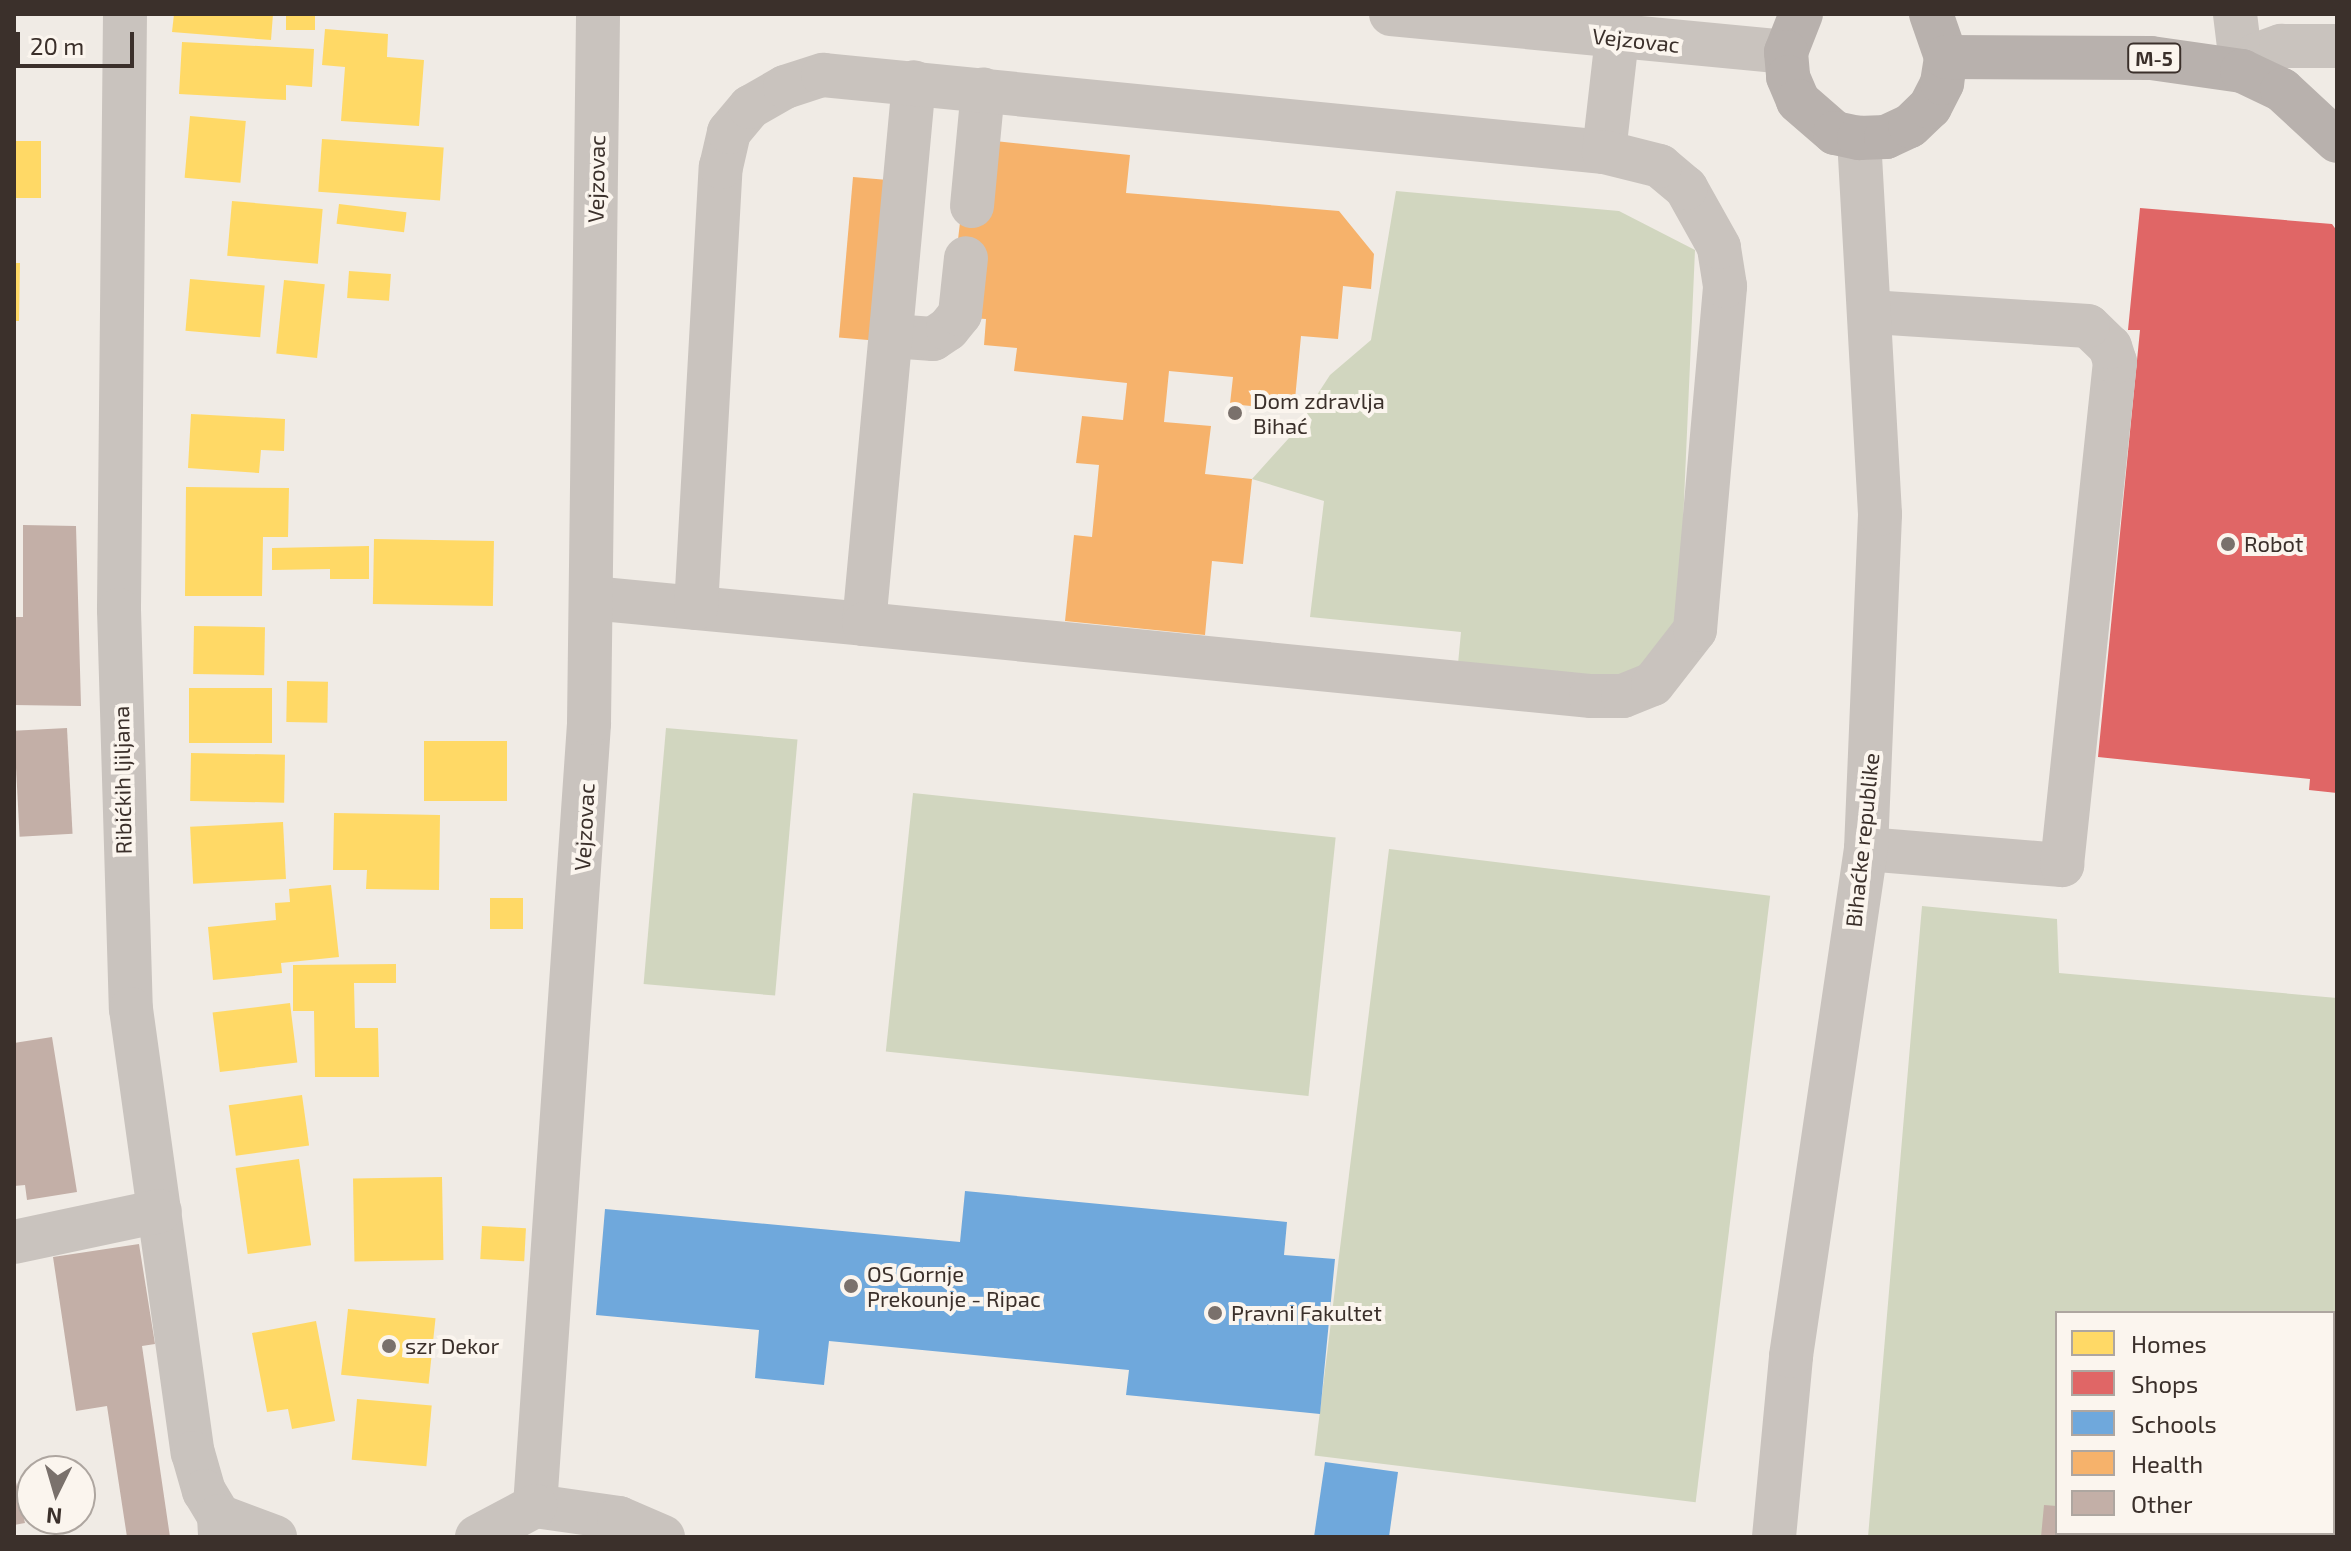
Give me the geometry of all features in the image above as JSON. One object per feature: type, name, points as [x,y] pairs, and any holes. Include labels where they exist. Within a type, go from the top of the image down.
[{"type":"main road","points":[[1794,33],[1788,77],[1806,110],[1835,133],[1859,138],[1886,137],[1920,117],[1942,83],[1946,57],[1931,14]]},
{"type":"main road","name":"M-5","points":[[1946,57],[2151,58],[2242,71],[2282,90],[2337,141]]},
{"type":"street","name":"Ribićkih ljiljana","points":[[125,14],[119,610],[124,866],[131,1009],[193,1453],[219,1527]]},
{"type":"street","name":"Vejzovac","points":[[535,1506],[574,1004],[591,598],[598,14]]},
{"type":"street","name":"Vejzovac","points":[[1391,14],[1485,19],[1617,38],[1794,33]]},
{"type":"street","points":[[2235,14],[2242,71]]},
{"type":"street","points":[[1604,152],[1617,38]]},
{"type":"street","points":[[2242,71],[2256,55],[2281,46],[2337,46]]},
{"type":"street","points":[[591,598],[1591,696],[1623,696],[1653,684],[1695,630],[1725,286],[1719,247],[1686,188],[1660,166],[1604,152],[914,82],[823,75],[785,87],[750,107],[729,132],[721,176],[696,608]]},
{"type":"street","points":[[864,624],[914,82]]},
{"type":"street","points":[[972,206],[983,90]]},
{"type":"street","name":"Bihaćke republike","points":[[1774,1537],[1791,1356],[1866,849],[1880,514],[1873,312],[1859,138]]},
{"type":"street","points":[[892,336],[933,339],[948,329],[960,314],[966,258]]},
{"type":"street","points":[[1866,849],[2062,865],[2115,362],[2110,347],[2088,326],[1873,312]]},
{"type":"street","points":[[14,1242],[160,1211]]},
{"type":"street","points":[[477,1537],[535,1506],[619,1518],[663,1537]]},
{"type":"street","points":[[219,1527],[275,1537]]},
{"type":"green space","points":[[1396,191],[1619,211],[1695,250],[1677,660],[1653,684],[1456,685],[1461,632],[1310,617],[1324,501],[1252,479],[1289,438],[1330,375],[1371,340]]},
{"type":"green space","points":[[666,728],[797,740],[775,996],[644,984]]},
{"type":"green space","points":[[913,793],[1336,837],[1308,1096],[886,1052]]},
{"type":"green space","points":[[1389,849],[1770,896],[1696,1502],[1315,1455]]},
{"type":"green space","points":[[1922,906],[2057,919],[2059,973],[2337,998],[2337,1537],[1868,1537]]},
{"type":"building: Homes","points":[[174,14],[273,14],[271,40],[172,32]]},
{"type":"building: Homes","points":[[286,14],[315,14],[315,30],[286,30]]},
{"type":"building: Homes","points":[[325,29],[388,34],[387,57],[424,60],[419,126],[341,121],[345,67],[322,65]]},
{"type":"building: Homes","points":[[182,42],[314,49],[312,87],[286,85],[286,100],[179,94]]},
{"type":"building: Homes","points":[[190,116],[246,121],[240,183],[185,178]]},
{"type":"building: Homes","points":[[322,139],[444,148],[440,200],[318,192]]},
{"type":"building: Homes","points":[[14,141],[41,141],[41,198],[14,198]]},
{"type":"building: Homes","points":[[232,201],[323,209],[318,264],[227,256]]},
{"type":"building: Homes","points":[[339,204],[406,212],[404,232],[337,224]]},
{"type":"building: Homes","points":[[14,263],[20,263],[19,321],[14,321]]},
{"type":"building: Homes","points":[[349,271],[391,274],[389,301],[347,298]]},
{"type":"building: Homes","points":[[190,279],[265,286],[260,337],[185,331]]},
{"type":"building: Homes","points":[[284,280],[325,284],[317,358],[276,354]]},
{"type":"building: Homes","points":[[191,414],[285,419],[284,451],[261,450],[259,473],[188,468]]},
{"type":"building: Homes","points":[[186,487],[289,488],[288,537],[263,537],[262,596],[185,596]]},
{"type":"building: Homes","points":[[374,539],[494,541],[493,606],[373,604]]},
{"type":"building: Homes","points":[[369,546],[369,579],[330,579],[330,569],[272,570],[272,548]]},
{"type":"building: Homes","points":[[194,626],[265,627],[264,675],[193,674]]},
{"type":"building: Homes","points":[[287,681],[328,682],[327,723],[286,722]]},
{"type":"building: Homes","points":[[189,688],[272,688],[272,743],[189,743]]},
{"type":"building: Homes","points":[[424,741],[507,741],[507,801],[424,801]]},
{"type":"building: Homes","points":[[191,753],[285,755],[284,803],[190,801]]},
{"type":"building: Homes","points":[[334,813],[440,815],[439,890],[366,889],[367,870],[333,870]]},
{"type":"building: Homes","points":[[283,822],[286,879],[193,884],[190,827]]},
{"type":"building: Homes","points":[[331,885],[339,957],[281,963],[282,973],[213,980],[208,927],[276,920],[275,903],[290,902],[289,889]]},
{"type":"building: Homes","points":[[490,898],[523,898],[523,929],[490,929]]},
{"type":"building: Homes","points":[[396,964],[396,983],[354,983],[355,1028],[378,1028],[379,1077],[315,1077],[314,1011],[293,1011],[293,965]]},
{"type":"building: Homes","points":[[290,1003],[297,1063],[220,1072],[213,1013]]},
{"type":"building: Homes","points":[[302,1095],[309,1146],[236,1156],[229,1105]]},
{"type":"building: Homes","points":[[299,1159],[311,1245],[248,1254],[236,1168]]},
{"type":"building: Homes","points":[[442,1177],[443,1260],[354,1262],[353,1179]]},
{"type":"building: Homes","points":[[482,1226],[526,1228],[524,1261],[480,1259]]},
{"type":"building: Homes","name":"szr Dekor","points":[[348,1309],[436,1318],[429,1384],[341,1375]]},
{"type":"building: Homes","points":[[316,1321],[335,1421],[292,1429],[288,1409],[267,1412],[252,1333]]},
{"type":"building: Homes","points":[[357,1399],[432,1406],[426,1466],[352,1460]]},
{"type":"building: Shops","name":"Robot","points":[[2140,208],[2332,224],[2337,231],[2337,793],[2309,790],[2310,779],[2098,757],[2140,330],[2128,330]]},
{"type":"building: Schools","points":[[965,1191],[1287,1222],[1284,1255],[1335,1259],[1320,1414],[1126,1395],[1129,1370],[829,1341],[824,1385],[755,1378],[759,1330],[596,1315],[605,1209],[960,1242]]},
{"type":"building: Schools","points":[[1325,1462],[1398,1472],[1389,1537],[1314,1537]]},
{"type":"building: Health","points":[[995,141],[1130,155],[1126,193],[1339,211],[1374,254],[1371,289],[1343,286],[1338,339],[1301,336],[1294,410],[1230,404],[1233,377],[1169,371],[1164,422],[1211,426],[1205,474],[1252,479],[1243,564],[1212,561],[1205,635],[1065,621],[1074,535],[1092,537],[1099,465],[1076,463],[1082,416],[1123,420],[1127,383],[1014,371],[1017,348],[984,345],[986,319],[970,318],[956,257],[962,205]]},
{"type":"building: Health","points":[[853,177],[885,180],[871,340],[839,337]]},
{"type":"building: Other","points":[[23,525],[76,526],[81,706],[14,705],[14,617],[23,617]]},
{"type":"building: Other","points":[[67,728],[73,834],[20,837],[14,731]]},
{"type":"building: Other","points":[[52,1037],[77,1192],[27,1200],[25,1185],[14,1186],[14,1043]]},
{"type":"building: Other","points":[[139,1244],[155,1344],[142,1346],[170,1537],[127,1537],[107,1406],[76,1411],[53,1257]]},
{"type":"building: Other","points":[[14,1473],[16,1525],[14,1525]]},
{"type":"building: Other","points":[[2044,1505],[2055,1506],[2055,1535],[2212,1535],[2212,1537],[2041,1537]]},
{"type":"place","name":"Dom zdravlja Bihać","points":[[1235,413]]},
{"type":"place","name":"Robot","points":[[2228,544]]},
{"type":"place","name":"OS Gornje Prekounje - Ripac","points":[[851,1286]]},
{"type":"place","name":"Pravni Fakultet","points":[[1215,1313]]},
{"type":"place","name":"szr Dekor","points":[[389,1346]]}]
